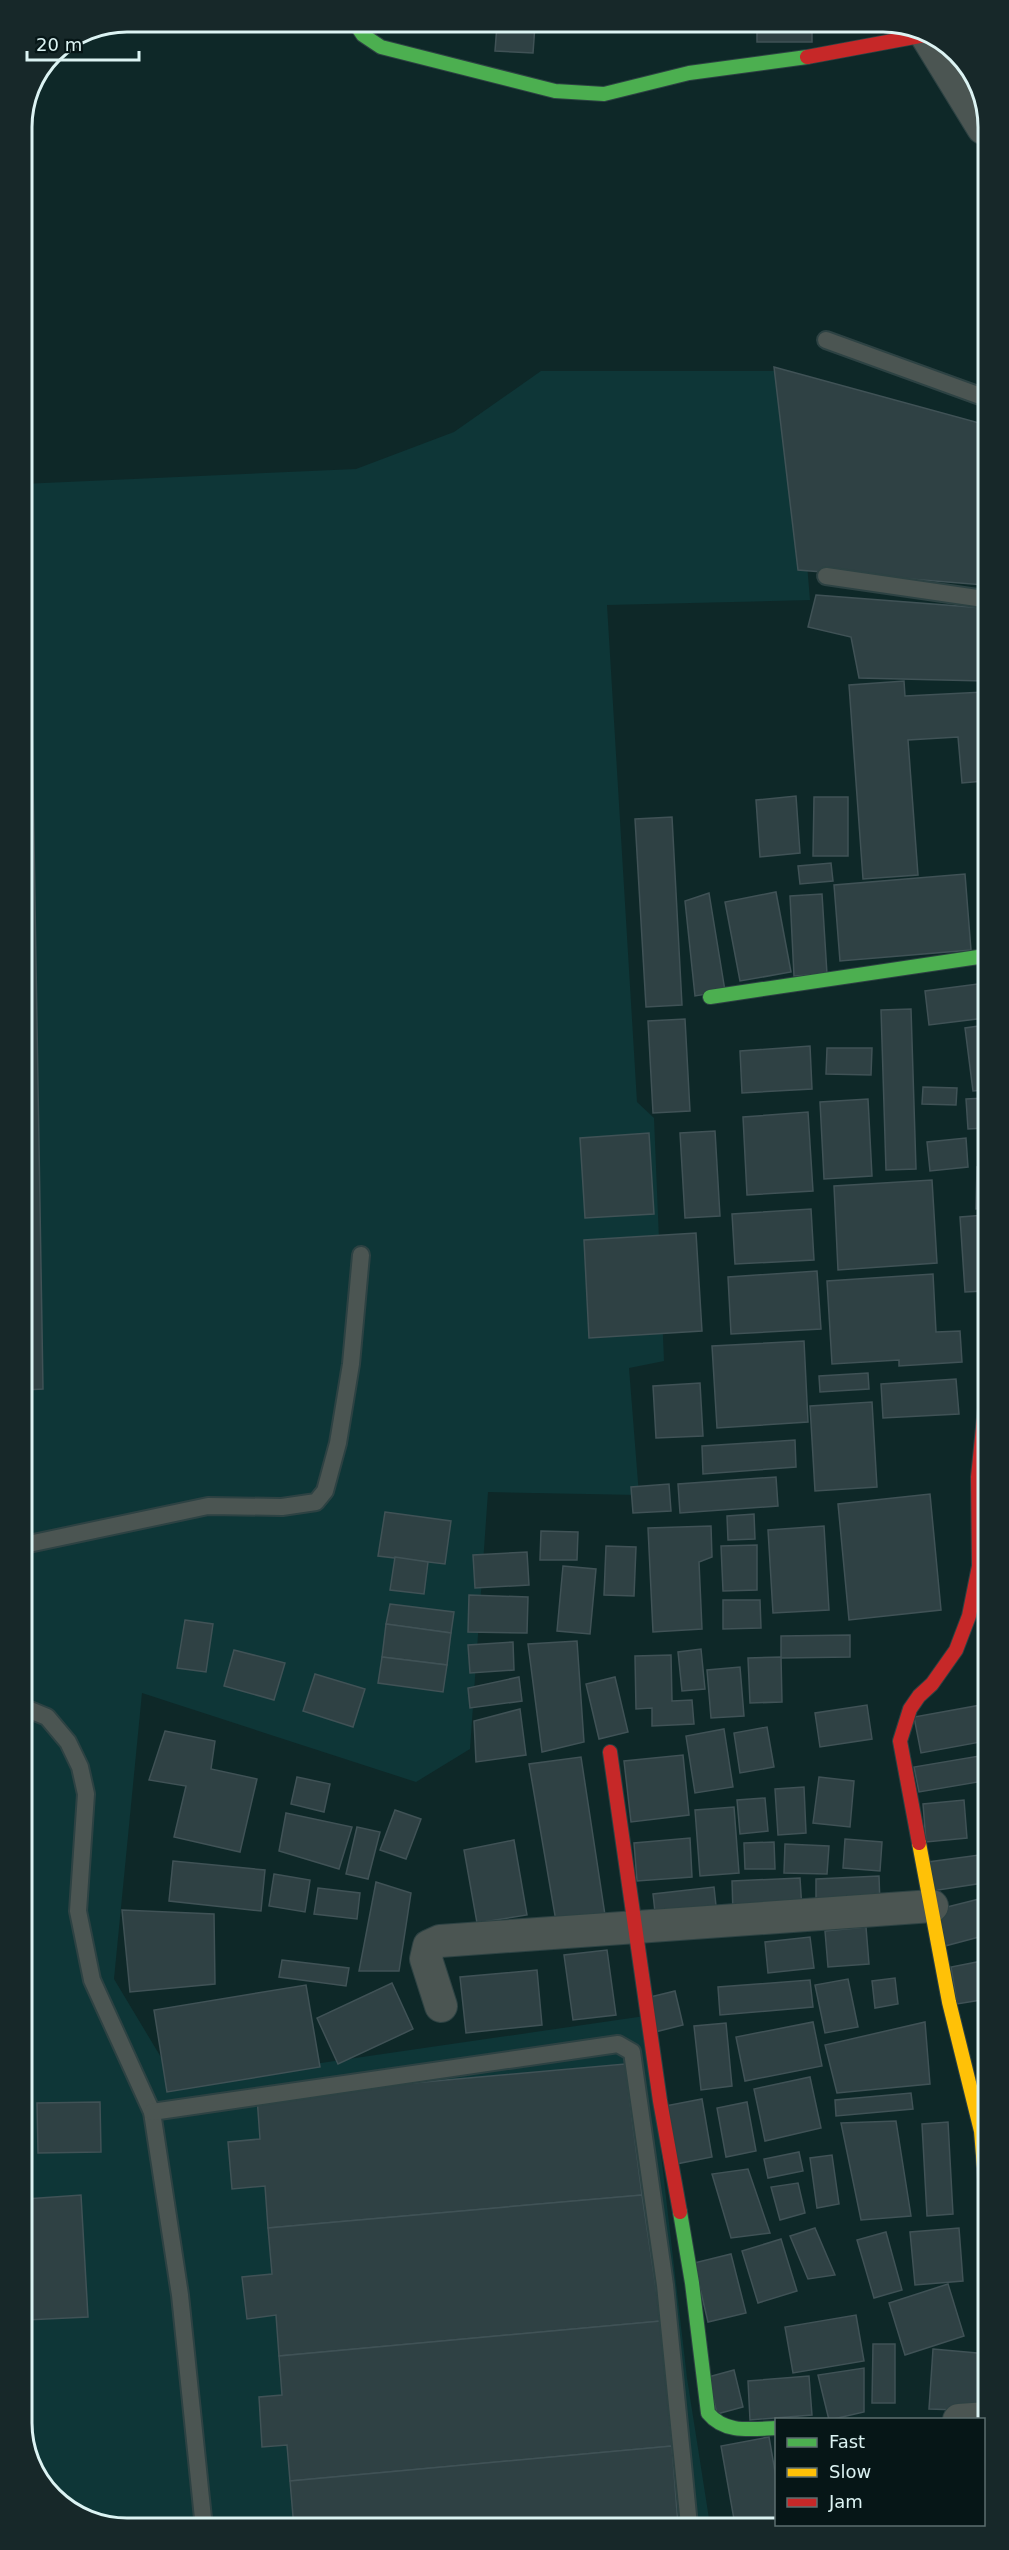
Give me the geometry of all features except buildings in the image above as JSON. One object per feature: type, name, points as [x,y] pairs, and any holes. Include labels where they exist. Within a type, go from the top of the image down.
[{"type":"street","points":[[361,32],[381,47],[555,91],[604,94],[689,73],[790,60],[914,37]]},
{"type":"street","points":[[933,46],[977,118]]},
{"type":"street","points":[[710,998],[977,957]]},
{"type":"street","points":[[977,1576],[969,1616],[956,1650],[932,1684],[919,1696],[910,1709],[900,1741],[949,2002],[977,2088]]},
{"type":"street","points":[[610,1752],[660,2101],[692,2283],[708,2412],[713,2422],[724,2428],[775,2428]]},
{"type":"street","points":[[441,2006],[426,1959],[429,1946],[434,1943],[458,1939],[932,1906]]},
{"type":"lane","points":[[826,340],[977,395]]},
{"type":"lane","points":[[826,576],[977,598]]},
{"type":"lane","points":[[32,1543],[208,1506],[282,1507],[316,1502],[325,1491],[338,1443],[351,1364],[361,1255]]},
{"type":"lane","points":[[32,1711],[47,1717],[68,1742],[80,1767],[86,1794],[78,1911],[92,1980],[152,2112],[180,2295],[203,2518]]},
{"type":"lane","points":[[152,2112],[618,2044],[632,2052],[665,2285],[688,2518]]},
{"type":"shaded area","points":[[541,371],[791,371],[810,600],[607,605],[637,1102],[654,1118],[664,1361],[629,1368],[639,1495],[488,1492],[470,1749],[416,1782],[142,1693],[114,1979],[177,2084],[645,2016],[687,2378],[709,2518],[108,2517],[79,2506],[59,2491],[44,2471],[37,2454],[33,2442],[32,2424],[32,484],[356,469],[454,432]]},
{"type":"traffic: fast","points":[[361,32],[381,47],[555,91],[604,94],[689,73],[807,57]]},
{"type":"traffic: fast","points":[[710,997],[977,957]]},
{"type":"traffic: fast","points":[[680,2212],[692,2283],[708,2413],[722,2424],[739,2429],[775,2428]]},
{"type":"traffic: slow","points":[[919,1843],[949,2002],[977,2115]]},
{"type":"traffic: jam","points":[[807,57],[913,37]]},
{"type":"traffic: jam","points":[[919,1843],[900,1741],[910,1709],[919,1696],[932,1684],[956,1650],[969,1616],[977,1576]]},
{"type":"traffic: jam","points":[[610,1752],[660,2101],[680,2212]]}]
